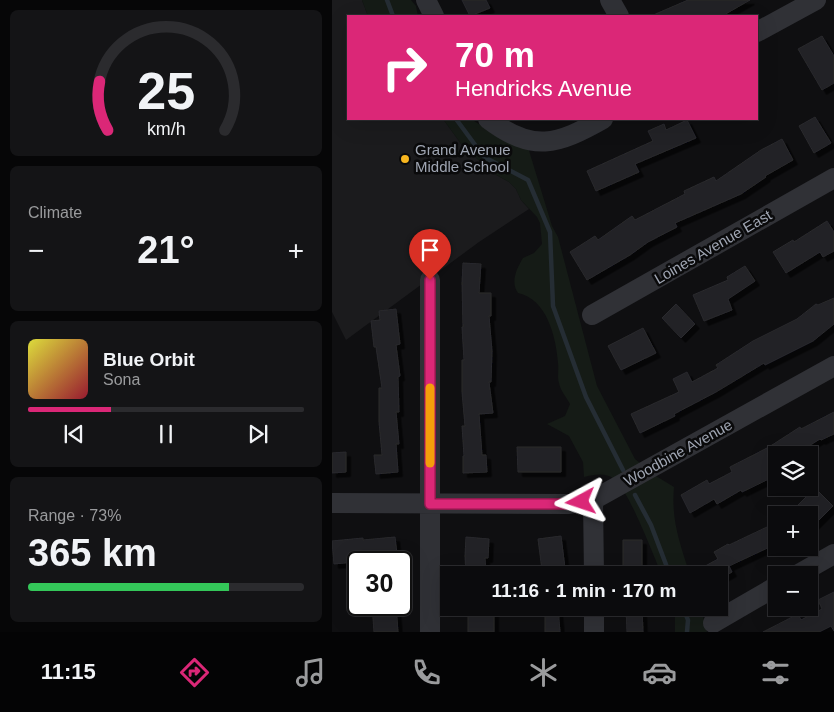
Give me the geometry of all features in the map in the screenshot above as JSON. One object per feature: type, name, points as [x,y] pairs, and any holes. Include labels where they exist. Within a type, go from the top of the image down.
[{"type":"street","points":[[426,0],[434,15]]},
{"type":"street","points":[[610,0],[618,15]]},
{"type":"street","points":[[758,31],[816,0]]},
{"type":"street","points":[[489,120],[510,134],[526,140],[540,142],[560,140],[601,120]]},
{"type":"street","name":"Loines Avenue East","points":[[592,315],[834,178]]},
{"type":"street","points":[[430,280],[430,632]]},
{"type":"street","name":"Woodbine Avenue","points":[[332,503],[569,504],[594,500],[834,366]]},
{"type":"street","points":[[594,500],[594,566]]},
{"type":"street","points":[[813,566],[834,554]]},
{"type":"street","points":[[713,623],[768,591]]},
{"type":"street","points":[[594,616],[594,632]]},
{"type":"shaded area","name":"Grand Avenue Middle School","points":[[332,0],[362,0],[368,15],[347,15],[347,120],[444,120],[462,145],[493,173],[509,182],[516,189],[521,200],[529,209],[479,242],[346,340],[332,312]]},
{"type":"shaded area","points":[[362,0],[411,0],[416,6],[418,15],[368,15]]},
{"type":"shaded area","points":[[444,120],[473,120],[488,130],[527,144],[552,226],[558,237],[597,386],[635,459],[656,476],[674,487],[675,521],[687,566],[658,566],[627,496],[620,485],[607,475],[584,477],[583,462],[569,436],[547,424],[565,416],[570,404],[560,386],[555,342],[548,320],[536,303],[518,293],[514,280],[523,258],[534,253],[542,244],[540,223],[537,217],[521,200],[516,189],[509,182],[493,173],[462,145]]},
{"type":"shaded area","points":[[675,616],[703,616],[707,632],[675,632]]},
{"type":"building","points":[[462,0],[486,0],[490,8],[470,15]]},
{"type":"building","points":[[688,0],[750,0],[724,15],[653,15]]},
{"type":"building","points":[[822,36],[834,56],[834,83],[822,90],[798,49]]},
{"type":"building","points":[[815,117],[831,143],[814,153],[799,126]]},
{"type":"building","points":[[687,120],[696,138],[635,164],[639,172],[596,191],[587,171],[653,141],[648,131],[664,124],[666,130]]},
{"type":"building","points":[[782,139],[793,160],[765,176],[741,194],[675,223],[677,227],[648,242],[630,255],[587,280],[570,252],[595,236],[598,240],[632,216],[635,220],[685,194],[684,191],[714,177],[716,181],[761,150]]},
{"type":"building","points":[[827,221],[834,232],[834,251],[823,257],[820,252],[786,273],[773,252],[793,240],[794,242]]},
{"type":"building","points":[[463,263],[481,264],[479,293],[491,293],[491,316],[489,316],[492,351],[491,382],[489,382],[493,413],[479,414],[482,455],[486,455],[487,472],[463,473],[462,426],[465,426],[462,392],[462,360],[464,360],[462,327]]},
{"type":"building","points":[[745,266],[755,281],[728,299],[732,310],[704,321],[693,295],[728,280],[727,277]]},
{"type":"building","points":[[834,298],[834,324],[813,341],[765,365],[764,363],[716,392],[674,414],[675,416],[640,433],[631,414],[679,392],[673,379],[687,372],[692,382],[718,368],[716,365],[753,341],[797,319],[816,304],[818,305]]},
{"type":"building","points":[[676,304],[695,324],[681,338],[662,318]]},
{"type":"building","points":[[396,309],[400,344],[396,345],[400,376],[398,377],[399,412],[396,412],[399,444],[396,444],[398,472],[376,474],[374,455],[382,455],[379,422],[379,388],[382,388],[371,321],[380,320],[379,311]]},
{"type":"building","points":[[643,328],[656,353],[621,370],[608,346]]},
{"type":"building","points":[[834,412],[834,434],[809,446],[771,446],[800,427],[801,429]]},
{"type":"building","points":[[517,447],[561,447],[561,472],[518,472]]},
{"type":"building","points":[[768,448],[768,479],[742,492],[741,490],[717,504],[714,499],[690,513],[681,495],[707,480],[709,484],[732,472],[730,467]]},
{"type":"building","points":[[346,452],[346,472],[332,473],[332,453]]},
{"type":"building","points":[[818,491],[833,506],[818,521],[818,506],[797,506],[807,496],[818,496]]},
{"type":"building","points":[[767,527],[768,529],[768,548],[729,566],[732,572],[728,574],[728,566],[705,566],[718,559],[714,552]]},
{"type":"building","points":[[561,536],[565,566],[541,566],[538,539]]},
{"type":"building","points":[[395,537],[397,551],[347,551],[347,563],[334,564],[332,541],[363,538],[363,540]]},
{"type":"building","points":[[466,537],[489,539],[488,558],[485,558],[485,566],[466,566]]},
{"type":"building","points":[[623,540],[642,540],[642,566],[623,566]]},
{"type":"building","points":[[834,592],[834,631],[831,626],[819,632],[763,632],[794,616],[799,616],[801,620],[809,616],[818,616],[818,611],[822,609],[818,600]]},
{"type":"building","points":[[373,616],[397,616],[398,632],[374,632]]},
{"type":"building","points":[[468,616],[494,616],[494,632],[468,632]]},
{"type":"building","points":[[545,616],[559,616],[560,632],[545,632]]},
{"type":"building","points":[[626,616],[642,616],[643,632],[627,632]]},
{"type":"waterway","points":[[387,0],[393,15]]},
{"type":"waterway","points":[[457,120],[484,157],[528,180],[550,232],[553,306],[586,397],[623,470]]},
{"type":"waterway","points":[[635,495],[651,525],[667,566]]},
{"type":"waterway","points":[[686,616],[687,632]]},
{"type":"slow traffic","points":[[430,388],[430,463]]},
{"type":"place","name":"Grand Avenue Middle School","points":[[405,159]]},
{"type":"route","points":[[430,280],[430,504],[569,504],[581,502]]}]
